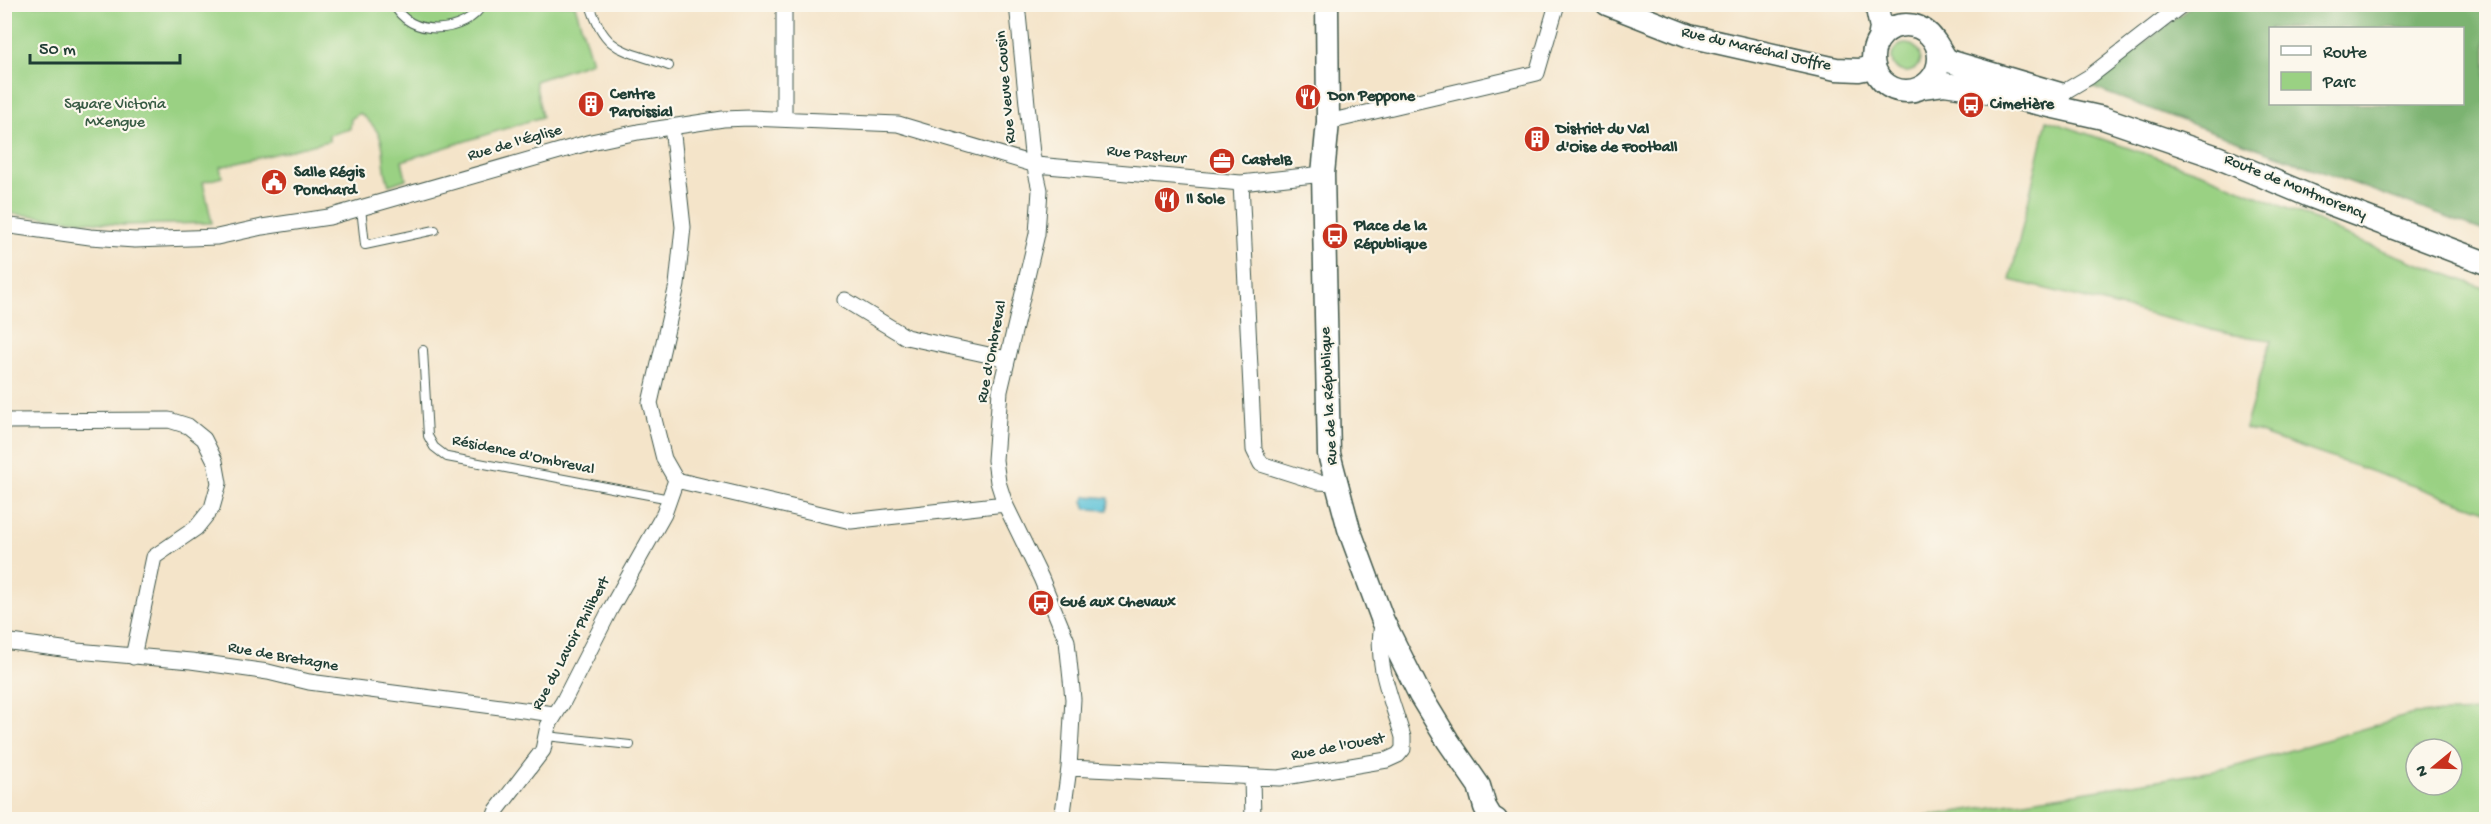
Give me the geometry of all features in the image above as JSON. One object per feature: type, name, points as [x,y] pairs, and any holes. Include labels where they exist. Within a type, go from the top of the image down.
[{"type":"street","points":[[783,119],[784,4]]},
{"type":"street","name":"Rue Veuve Cousin","points":[[1017,4],[1030,145],[1036,165]]},
{"type":"street","name":"Rue de la République","points":[[1327,4],[1328,122],[1323,174],[1329,454],[1335,483],[1360,562],[1383,621],[1420,694],[1448,741],[1479,786],[1485,807],[1491,817],[1496,819]]},
{"type":"street","points":[[1328,122],[1537,73],[1557,4]]},
{"type":"street","name":"Rue du Maréchal Joffre","points":[[1607,4],[1689,36],[1836,69],[1859,70],[1874,67]]},
{"type":"street","points":[[1878,4],[1881,27],[1872,56],[1878,76],[1893,89],[1903,91],[1922,87],[1932,79],[1938,69],[1939,59],[1934,40],[1919,27],[1906,25],[1889,29],[1879,39]]},
{"type":"street","points":[[1878,4],[1891,16],[1906,25]]},
{"type":"street","points":[[2052,99],[2089,77],[2183,4]]},
{"type":"street","name":"Route de Montmorency","points":[[1934,40],[1946,58],[1952,62],[2217,157],[2310,196],[2487,263]]},
{"type":"street","name":"Route de Montmorency","points":[[1922,87],[1944,84],[2052,99]]},
{"type":"street","name":"Rue de l'Église","points":[[4,225],[90,237],[135,240],[217,237],[262,227],[329,217],[591,142],[672,126],[723,119],[898,124],[1036,165]]},
{"type":"street","points":[[672,126],[683,227],[677,285],[650,403],[664,459],[676,480],[851,521],[1005,504]]},
{"type":"street","name":"Rue Pasteur","points":[[1036,165],[1241,183],[1323,174]]},
{"type":"street","name":"Rue d'Ombreval","points":[[1036,165],[1040,190],[1037,234],[1000,392],[995,460],[998,482],[1005,504],[1041,578],[1067,641],[1072,699],[1069,768],[1062,819]]},
{"type":"street","points":[[1241,183],[1254,450],[1261,464],[1318,482],[1335,483]]},
{"type":"street","points":[[845,300],[906,337],[1007,359]]},
{"type":"street","points":[[4,421],[169,420],[188,426],[204,439],[215,461],[219,483],[212,508],[196,528],[154,557],[133,657]]},
{"type":"street","name":"Rue du Lavoir Philibert","points":[[493,819],[497,810],[543,750],[554,714],[563,702],[670,499],[676,480]]},
{"type":"street","name":"Rue de l'Ouest","points":[[1069,768],[1279,778],[1387,760],[1398,755],[1403,749],[1403,737],[1379,656],[1379,635],[1383,621]]},
{"type":"street","name":"Rue de Bretagne","points":[[4,641],[133,657],[191,661],[268,672],[309,682],[554,714]]},
{"type":"street","points":[[1252,778],[1253,819]]},
{"type":"lane","points":[[394,4],[405,20],[412,24],[438,28],[468,19],[478,12],[483,4]]},
{"type":"lane","points":[[590,4],[600,32],[607,40],[625,51],[669,66]]},
{"type":"lane","points":[[361,208],[365,245],[435,230]]},
{"type":"lane","name":"Résidence d'Ombreval","points":[[423,350],[428,436],[434,447],[447,457],[670,499]]},
{"type":"lane","points":[[546,736],[630,744]]},
{"type":"green space","name":"Square Victoria Mxengue","points":[[5,5],[575,5],[592,62],[535,81],[542,117],[402,161],[406,179],[389,185],[381,139],[371,123],[360,113],[351,119],[350,129],[329,135],[329,141],[220,167],[222,177],[203,182],[212,223],[122,225],[5,213]]},
{"type":"green space","points":[[2193,5],[2486,5],[2486,232],[2088,86]]},
{"type":"green space","points":[[1906,44],[1916,48],[1920,58],[1916,68],[1906,72],[1896,68],[1892,58],[1896,48]]},
{"type":"green space","points":[[2047,120],[2210,176],[2322,223],[2353,239],[2486,289],[2486,511],[2245,428],[2271,340],[2229,334],[2010,280]]},
{"type":"green space","points":[[2486,712],[2486,819],[1910,819],[2227,769],[2413,714]]},
{"type":"water","points":[[1087,496],[1109,498],[1108,510],[1086,509],[1083,501]]},
{"type":"place","name":"Don Peppone","points":[[1308,97]]},
{"type":"place","name":"Centre Paroissial","points":[[591,104]]},
{"type":"place","name":"Cimetière","points":[[1971,105]]},
{"type":"place","name":"District du Val d'Oise de Football","points":[[1537,139]]},
{"type":"place","name":"CastelB","points":[[1222,161]]},
{"type":"place","name":"Salle Régis Ponchard","points":[[274,182]]},
{"type":"place","name":"Il Sole","points":[[1167,200]]},
{"type":"place","name":"Place de la République","points":[[1335,236]]},
{"type":"place","name":"Gué aux Chevaux","points":[[1041,603]]}]
